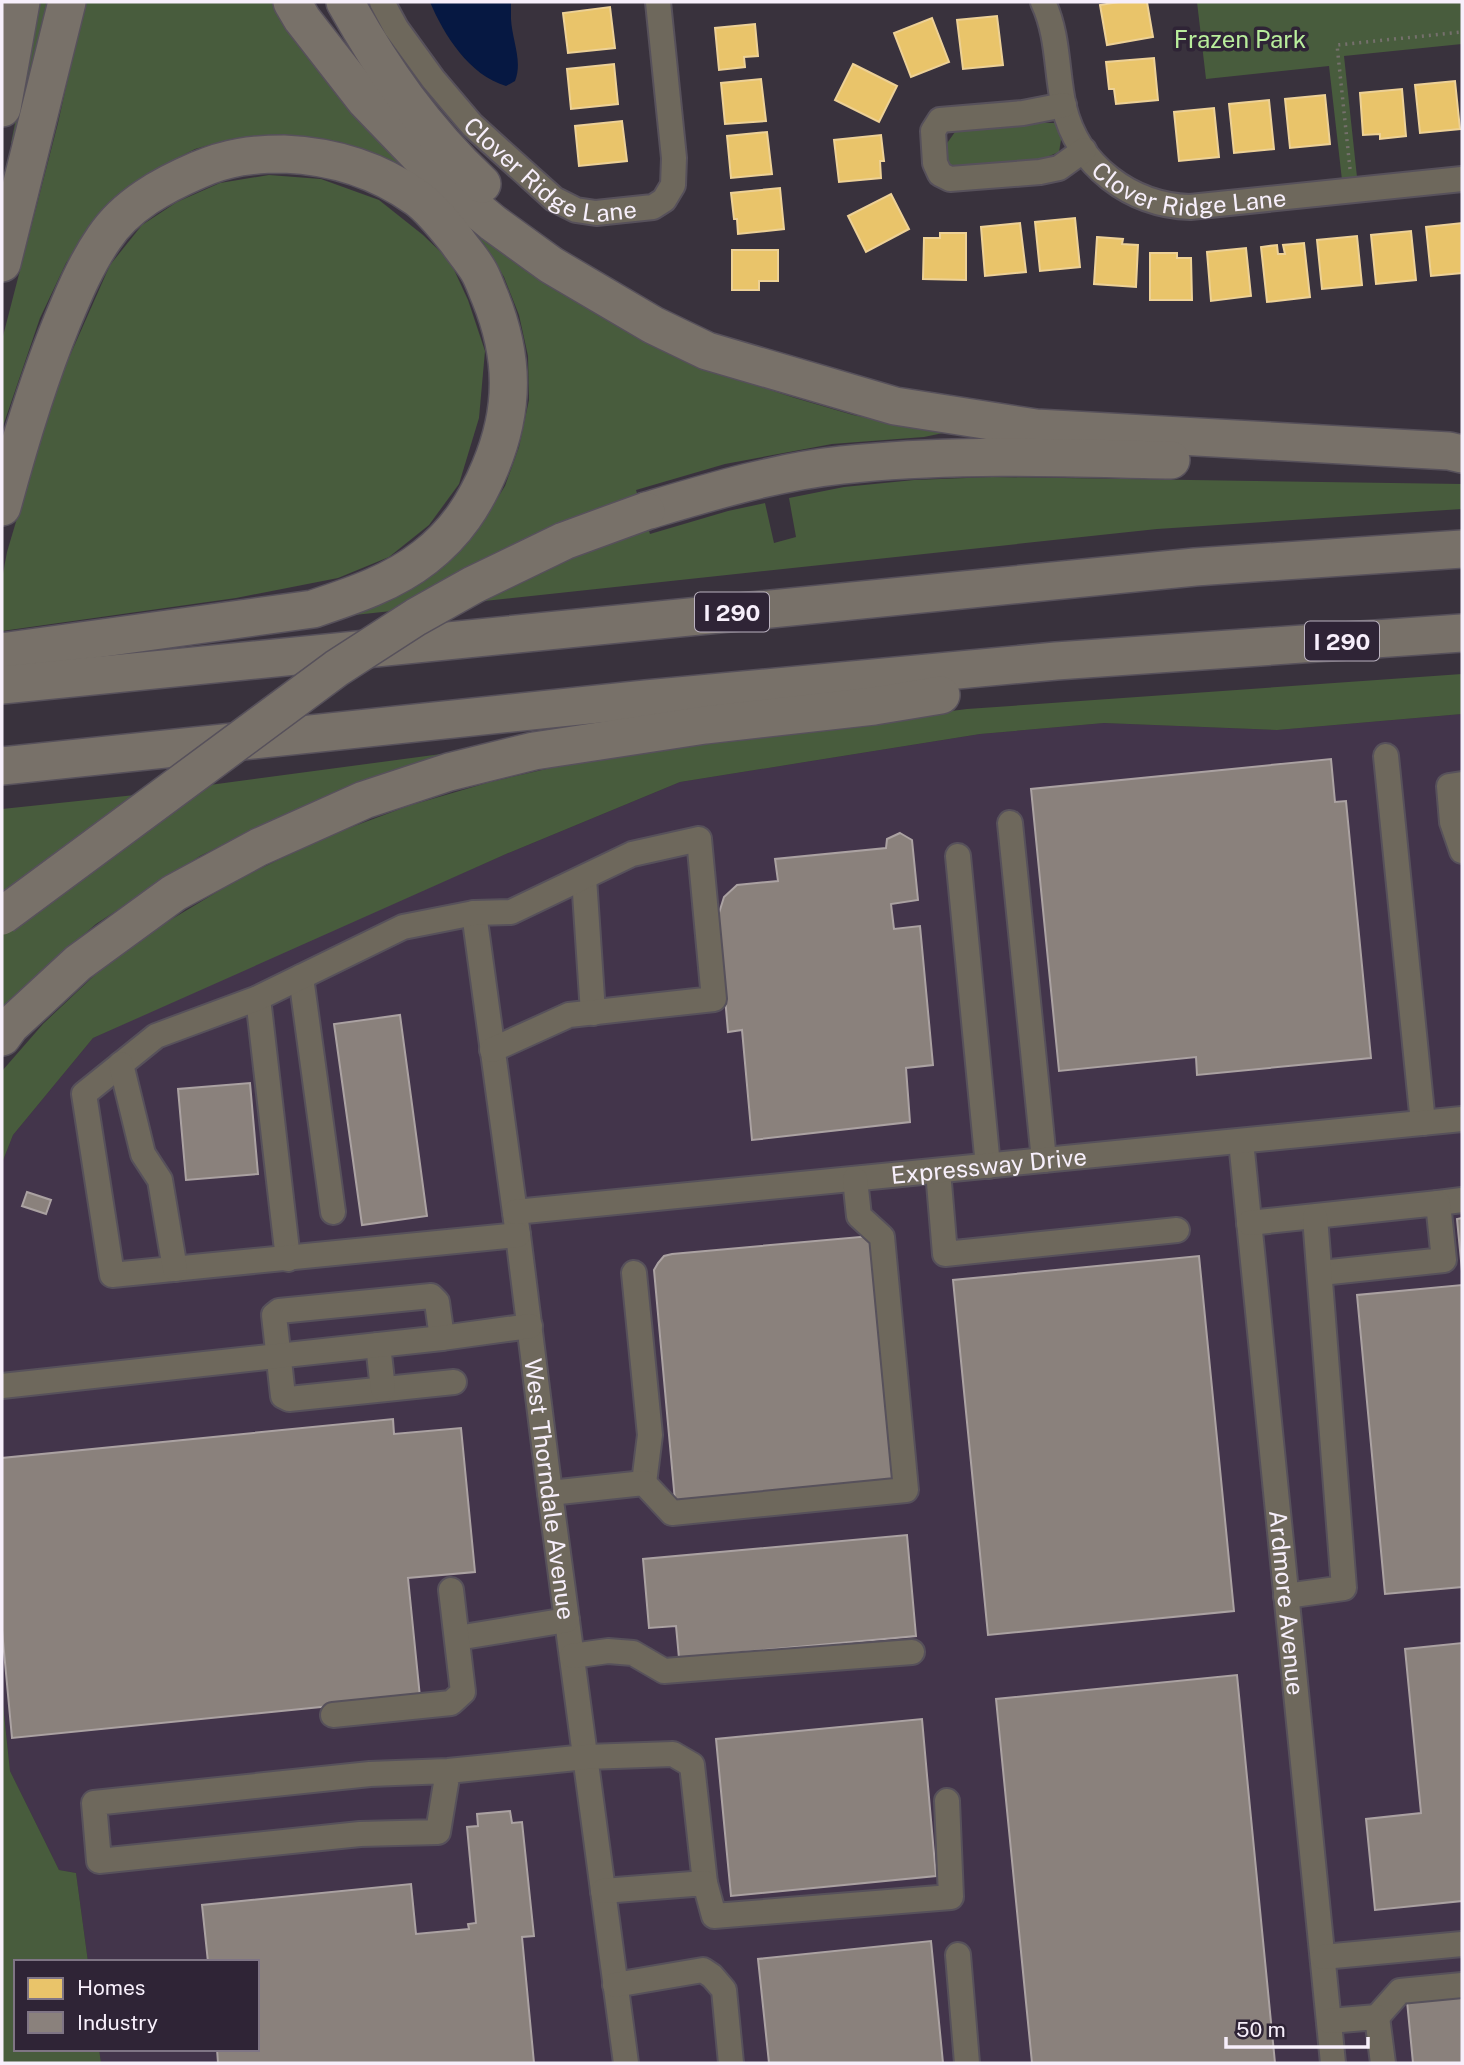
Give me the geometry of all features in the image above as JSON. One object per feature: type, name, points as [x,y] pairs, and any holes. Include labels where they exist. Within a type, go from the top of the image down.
[{"type":"highway","points":[[2,108],[21,2]]},
{"type":"highway","points":[[2,263],[67,2]]},
{"type":"highway","points":[[292,2],[302,19],[365,100],[445,183],[493,223],[551,265],[653,325],[707,351],[895,406],[1036,428],[1449,451],[1462,454]]},
{"type":"highway","points":[[345,2],[368,43],[411,107],[456,159],[508,208],[612,284],[656,311],[712,338],[752,363]]},
{"type":"highway","points":[[2,508],[22,430],[79,280],[105,236],[137,204],[171,182],[220,160],[260,154],[312,155],[354,165],[418,198],[444,225],[479,271],[498,316],[509,360],[508,413],[495,456],[478,497],[454,530],[425,557],[394,577],[360,593],[313,609],[2,652]]},
{"type":"highway","points":[[2,916],[337,668],[416,617],[473,585],[564,541],[646,511],[753,480],[840,465],[936,458],[1220,460],[1462,467]]},
{"type":"highway","name":"I 290","points":[[2,685],[1195,566],[1462,549]]},
{"type":"highway","name":"I 290","points":[[2,767],[646,699],[1056,661],[1462,633]]},
{"type":"highway","points":[[2,1037],[10,1026],[78,963],[174,893],[259,847],[364,800],[449,772],[534,751],[609,738],[874,706],[1222,650]]},
{"type":"street","name":"Clover Ridge Lane","points":[[382,2],[396,28],[433,79],[472,125],[554,200],[576,210],[596,213],[653,207],[668,196],[673,186],[674,158],[659,2]]},
{"type":"street","name":"Clover Ridge Lane","points":[[1043,2],[1055,36],[1064,105],[1072,129],[1093,163],[1125,189],[1153,201],[1190,207],[1462,179]]},
{"type":"street","points":[[1064,105],[1023,113],[940,120],[933,131],[936,163],[940,174],[950,179],[1040,172],[1059,168],[1084,150]]},
{"type":"street","points":[[1386,755],[1423,1123]]},
{"type":"street","points":[[1462,784],[1449,786],[1452,822],[1462,851]]},
{"type":"street","points":[[1010,823],[1044,1160]]},
{"type":"street","points":[[175,1269],[160,1180],[143,1154],[121,1064],[156,1036],[258,998],[403,927],[474,913],[512,912],[632,854],[699,839],[714,999],[569,1015],[492,1050]]},
{"type":"street","points":[[958,856],[988,1166]]},
{"type":"street","points":[[584,878],[593,1013]]},
{"type":"street","name":"West Thorndale Avenue","points":[[474,913],[626,2063]]},
{"type":"street","points":[[301,977],[332,1212]]},
{"type":"street","points":[[258,998],[288,1259]]},
{"type":"street","name":"Expressway Drive","points":[[121,1064],[84,1094],[111,1275],[288,1259],[517,1223],[855,1179],[1462,1119]]},
{"type":"street","name":"Ardmore Avenue","points":[[1241,1141],[1333,2063]]},
{"type":"street","points":[[938,1171],[945,1254],[1177,1230]]},
{"type":"street","points":[[644,1483],[672,1513],[906,1490],[882,1237],[859,1216],[855,1179]]},
{"type":"street","points":[[1249,1223],[1450,1202],[1444,1260],[1321,1273]]},
{"type":"street","points":[[1286,1596],[1344,1588],[1315,1217]]},
{"type":"street","points":[[634,1273],[650,1435],[644,1483]]},
{"type":"street","points":[[442,1338],[438,1302],[431,1296],[279,1311],[274,1315],[283,1396],[289,1399],[454,1382]]},
{"type":"street","points":[[2,1386],[530,1326]]},
{"type":"street","points":[[378,1345],[383,1389]]},
{"type":"street","points":[[550,1493],[644,1483]]},
{"type":"street","points":[[333,1715],[451,1703],[463,1692],[452,1590]]},
{"type":"street","points":[[457,1638],[567,1620]]},
{"type":"street","points":[[572,1656],[608,1651],[633,1653],[664,1671],[912,1651]]},
{"type":"street","points":[[448,1771],[438,1832],[360,1834],[99,1861],[93,1803],[370,1774],[448,1771],[586,1756],[673,1754],[692,1766],[705,1883],[714,1916],[951,1897],[947,1801]]},
{"type":"street","points":[[603,1891],[705,1883]]},
{"type":"street","points":[[1322,1958],[1462,1944]]},
{"type":"street","points":[[958,1955],[967,2063]]},
{"type":"street","points":[[615,1984],[703,1970],[712,1976],[724,1990],[731,2063]]},
{"type":"street","points":[[1329,2021],[1377,2017],[1400,1990],[1462,1985]]},
{"type":"street","points":[[1377,2017],[1384,2063]]},
{"type":"path","points":[[1353,190],[1337,45],[1462,32]]},
{"type":"shaded area","points":[[1462,714],[1462,2063],[101,2063],[99,2051],[259,2051],[259,1960],[88,1960],[76,1873],[59,1870],[10,1771],[2,1695],[2,1163],[13,1135],[93,1038],[209,984],[506,854],[680,782],[980,734],[1104,723],[1277,730]]},
{"type":"green space","points":[[40,2],[54,2],[20,144],[11,143]]},
{"type":"green space","points":[[85,2],[277,2],[346,97],[660,346],[736,379],[795,398],[853,415],[943,433],[924,437],[832,444],[725,464],[636,490],[650,534],[765,503],[774,543],[796,537],[789,498],[844,487],[914,480],[992,477],[1462,484],[1462,509],[1157,529],[336,617],[449,560],[480,526],[505,486],[519,447],[529,400],[528,356],[519,315],[504,277],[484,244],[442,199],[390,163],[341,142],[288,137],[231,139],[195,149],[125,190],[94,222],[66,263],[40,318],[2,429],[2,340],[58,123]]},
{"type":"green space","name":"Frazen Park","points":[[1197,2],[1462,2],[1462,44],[1344,56],[1357,177],[1342,180],[1329,66],[1206,79]]},
{"type":"green space","points":[[1056,123],[1062,134],[1059,152],[1034,162],[957,170],[945,160],[945,146],[955,132]]},
{"type":"green space","points":[[269,175],[321,179],[379,200],[423,235],[450,261],[468,300],[485,351],[479,418],[459,484],[429,525],[389,557],[338,578],[236,598],[2,631],[2,579],[7,552],[56,387],[110,265],[142,225],[177,202],[220,183]]},
{"type":"green space","points":[[1462,674],[1462,714],[1277,730],[1104,723],[980,734],[680,782],[506,854],[93,1038],[13,1135],[2,1163],[2,1071],[43,1024],[99,971],[152,931],[237,880],[325,837],[408,806],[490,782],[577,762],[967,709]]},
{"type":"green space","points":[[486,748],[268,823],[200,856],[96,924],[51,963],[2,1012],[2,809],[135,795]]},
{"type":"green space","points":[[2,1695],[10,1771],[59,1870],[76,1873],[88,1960],[14,1960],[14,2051],[99,2051],[101,2063],[2,2063]]},
{"type":"water","points":[[430,2],[511,2],[512,27],[518,58],[515,81],[506,86],[493,81],[469,63],[450,40]]},
{"type":"building: Homes","points":[[1147,2],[1153,37],[1107,45],[1100,5]]},
{"type":"building: Homes","points":[[610,7],[615,48],[568,53],[563,13]]},
{"type":"building: Homes","points":[[997,16],[1003,65],[963,69],[957,20]]},
{"type":"building: Homes","points":[[932,18],[949,62],[911,77],[894,33]]},
{"type":"building: Homes","points":[[755,24],[758,56],[744,57],[745,67],[719,70],[715,28]]},
{"type":"building: Homes","points":[[1154,58],[1158,100],[1116,104],[1114,89],[1109,89],[1106,62]]},
{"type":"building: Homes","points":[[614,64],[618,104],[571,109],[567,69]]},
{"type":"building: Homes","points":[[853,64],[897,86],[879,122],[835,100]]},
{"type":"building: Homes","points":[[761,79],[766,121],[725,124],[721,83]]},
{"type":"building: Homes","points":[[1455,81],[1460,129],[1420,133],[1415,85]]},
{"type":"building: Homes","points":[[1402,89],[1406,136],[1380,139],[1380,134],[1363,135],[1360,93]]},
{"type":"building: Homes","points":[[1325,95],[1330,144],[1290,148],[1285,99]]},
{"type":"building: Homes","points":[[1269,100],[1274,149],[1234,153],[1229,104]]},
{"type":"building: Homes","points":[[1214,108],[1219,157],[1179,161],[1174,112]]},
{"type":"building: Homes","points":[[622,121],[627,161],[579,166],[575,126]]},
{"type":"building: Homes","points":[[767,132],[772,174],[731,178],[727,136]]},
{"type":"building: Homes","points":[[881,135],[884,161],[880,161],[881,178],[839,182],[834,140]]},
{"type":"building: Homes","points":[[780,188],[784,229],[738,234],[731,193]]},
{"type":"building: Homes","points":[[891,194],[909,229],[866,252],[848,216]]},
{"type":"building: Homes","points":[[1075,218],[1080,267],[1040,271],[1035,222]]},
{"type":"building: Homes","points":[[1020,223],[1026,272],[985,276],[981,227]]},
{"type":"building: Homes","points":[[1462,223],[1462,273],[1431,276],[1426,227]]},
{"type":"building: Homes","points":[[1411,231],[1416,280],[1376,284],[1371,235]]},
{"type":"building: Homes","points":[[940,233],[966,233],[966,280],[923,279],[924,238],[940,238]]},
{"type":"building: Homes","points":[[1357,236],[1362,285],[1322,289],[1317,240]]},
{"type":"building: Homes","points":[[1097,237],[1123,239],[1122,244],[1138,245],[1136,287],[1094,284]]},
{"type":"building: Homes","points":[[1304,243],[1310,297],[1267,302],[1261,247],[1277,245],[1278,254],[1285,254],[1283,245]]},
{"type":"building: Homes","points":[[1246,248],[1251,296],[1211,301],[1207,252]]},
{"type":"building: Homes","points":[[732,250],[778,250],[778,281],[759,281],[759,290],[732,290]]},
{"type":"building: Homes","points":[[1150,253],[1177,253],[1177,258],[1191,258],[1192,300],[1150,300]]},
{"type":"building: Industry","points":[[1331,759],[1335,802],[1346,801],[1371,1058],[1197,1075],[1196,1057],[1059,1071],[1031,789]]},
{"type":"building: Industry","points":[[900,833],[912,840],[918,900],[891,904],[894,929],[920,926],[933,1065],[906,1068],[910,1122],[752,1140],[742,1030],[728,1032],[718,916],[724,897],[737,885],[778,881],[775,859],[886,848],[887,839]]},
{"type":"building: Industry","points":[[400,1015],[427,1216],[362,1225],[334,1024]]},
{"type":"building: Industry","points":[[250,1083],[258,1174],[186,1180],[178,1089]]},
{"type":"building: Industry","points":[[27,1192],[51,1200],[46,1214],[22,1206]]},
{"type":"building: Industry","points":[[1462,1218],[1462,1271],[1457,1219]]},
{"type":"building: Industry","points":[[871,1236],[895,1479],[675,1501],[654,1270],[658,1263],[664,1256],[672,1254]]},
{"type":"building: Industry","points":[[1199,1256],[1234,1611],[988,1635],[953,1280]]},
{"type":"building: Industry","points":[[1462,1285],[1462,1587],[1385,1594],[1357,1295]]},
{"type":"building: Industry","points":[[393,1419],[394,1434],[461,1428],[475,1572],[408,1578],[420,1697],[12,1738],[2,1630],[2,1458]]},
{"type":"building: Industry","points":[[907,1535],[916,1636],[679,1658],[676,1626],[649,1628],[643,1559]]},
{"type":"building: Industry","points":[[1462,1643],[1462,1901],[1375,1910],[1366,1819],[1421,1813],[1405,1649]]},
{"type":"building: Industry","points":[[1237,1675],[1275,2063],[1032,2063],[996,1699]]},
{"type":"building: Industry","points":[[922,1719],[936,1876],[731,1896],[716,1739]]},
{"type":"building: Industry","points":[[510,1811],[512,1823],[522,1822],[534,1936],[522,1937],[534,2063],[218,2063],[217,2051],[259,2051],[259,1960],[208,1960],[202,1905],[411,1884],[416,1934],[469,1929],[468,1924],[476,1923],[467,1827],[478,1826],[477,1814]]},
{"type":"building: Industry","points":[[931,1941],[943,2063],[769,2063],[758,1959]]},
{"type":"building: Industry","points":[[1462,1995],[1462,2063],[1413,2063],[1407,2001]]}]
